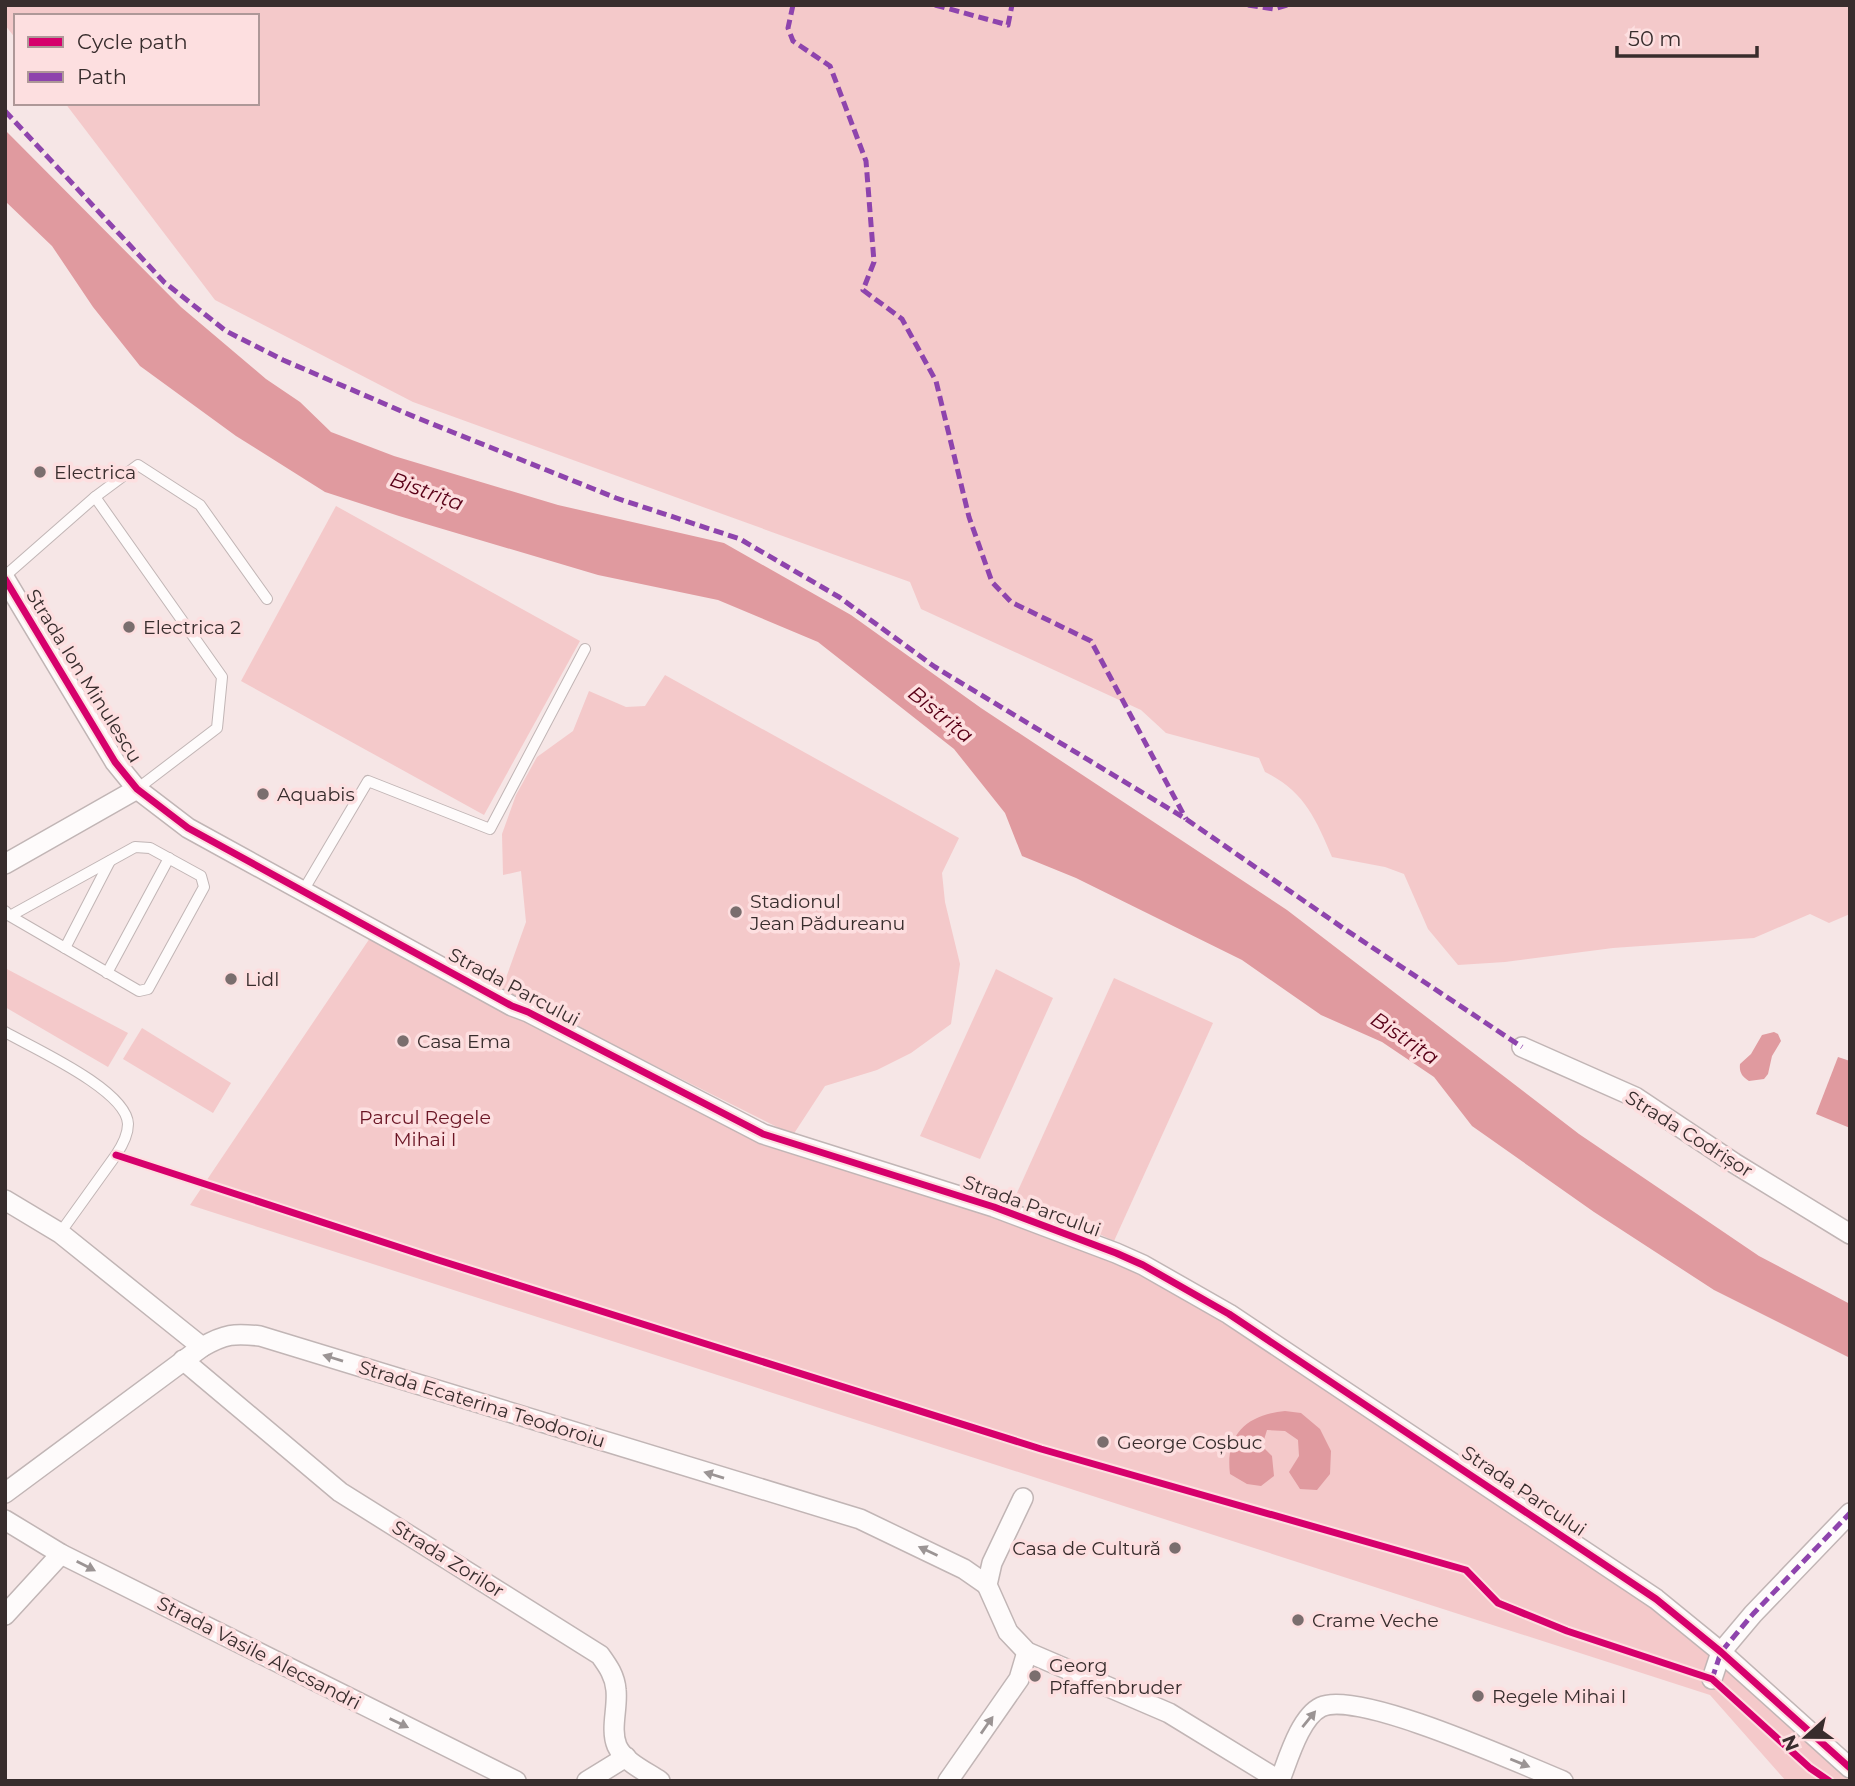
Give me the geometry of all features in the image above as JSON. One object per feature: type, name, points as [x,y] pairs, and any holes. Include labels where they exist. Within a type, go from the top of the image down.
[{"type":"street","name":"Strada Ion Minulescu","points":[[5,577],[109,752],[137,789]]},
{"type":"street","points":[[5,864],[137,789]]},
{"type":"street","name":"Strada Parcului","points":[[137,789],[188,828],[512,1006],[541,1018],[763,1134],[994,1207],[1107,1250],[1143,1265],[1229,1314],[1656,1599],[1721,1652],[1850,1768]]},
{"type":"street","name":"Strada Codrișor","points":[[1522,1047],[1635,1097],[1734,1163],[1850,1234]]},
{"type":"street","points":[[5,1200],[60,1233],[202,1347]]},
{"type":"street","name":"Strada Ecaterina Teodoroiu","points":[[5,1493],[202,1347],[220,1336],[260,1336],[860,1519],[964,1569],[987,1585]]},
{"type":"street","name":"Strada Zorilor","points":[[183,1360],[340,1492],[600,1655],[612,1673],[616,1691],[614,1733],[617,1747],[626,1757]]},
{"type":"street","points":[[1023,1498],[992,1563],[987,1585],[1007,1632],[1027,1651],[1168,1713],[1280,1780],[1309,1715],[1322,1706],[1335,1704],[1354,1705],[1423,1724],[1563,1781]]},
{"type":"street","points":[[1712,1679],[1721,1652],[1753,1614],[1850,1513]]},
{"type":"street","name":"Strada Vasile Alecsandri","points":[[5,1520],[61,1554],[516,1781]]},
{"type":"street","points":[[5,1615],[61,1554]]},
{"type":"street","points":[[948,1781],[1019,1679],[1027,1651]]},
{"type":"street","points":[[587,1781],[626,1757],[660,1781]]},
{"type":"lane","points":[[5,577],[95,497],[138,465],[200,505],[267,599]]},
{"type":"lane","points":[[95,497],[222,677],[217,728],[137,789]]},
{"type":"lane","points":[[303,891],[368,782],[490,829],[585,649]]},
{"type":"lane","points":[[135,847],[143,847],[169,858],[201,876],[204,887],[148,989],[139,991],[8,914],[135,847]]},
{"type":"lane","points":[[107,973],[169,858]]},
{"type":"lane","points":[[65,948],[110,861]]},
{"type":"lane","points":[[5,1032],[95,1083],[117,1100],[128,1123],[123,1144],[60,1233]]},
{"type":"green space","points":[[5,5],[1850,5],[1850,914],[1829,923],[1810,914],[1754,938],[1613,948],[1505,962],[1458,965],[1428,929],[1404,874],[1385,867],[1332,857],[1307,807],[1290,788],[1265,772],[1259,758],[1166,733],[1141,710],[921,609],[910,582],[413,402],[215,300],[67,105],[259,105],[259,14],[14,14],[14,36],[5,25]]},
{"type":"green space","points":[[336,506],[580,641],[484,815],[241,681]]},
{"type":"green space","name":"Stadionul Jean Pădureanu","points":[[665,675],[959,838],[942,873],[945,902],[960,964],[951,1024],[911,1053],[877,1070],[825,1086],[793,1135],[502,989],[526,922],[521,871],[503,875],[502,834],[516,795],[537,757],[573,731],[589,691],[626,707],[645,706]]},
{"type":"green space","name":"Parcul Regele Mihai I","points":[[370,938],[763,1134],[1143,1265],[1721,1652],[1850,1759],[1850,1781],[1786,1781],[1710,1695],[190,1205]]},
{"type":"green space","points":[[5,968],[128,1033],[108,1067],[5,1007]]},
{"type":"green space","points":[[996,969],[1053,998],[980,1159],[920,1136]]},
{"type":"green space","points":[[1114,978],[1213,1023],[1114,1241],[1016,1195]]},
{"type":"green space","points":[[142,1028],[231,1083],[213,1113],[123,1059]]},
{"type":"water","name":"Bistrița","points":[[5,130],[181,307],[266,379],[300,402],[331,432],[394,456],[558,505],[724,543],[851,615],[981,708],[1287,910],[1579,1134],[1759,1256],[1850,1304],[1850,1358],[1714,1290],[1594,1212],[1472,1126],[1434,1077],[1382,1042],[1321,1015],[1242,960],[1076,878],[1022,856],[1005,813],[954,749],[818,642],[718,600],[598,575],[325,492],[236,436],[140,366],[93,307],[52,246],[5,201]]},
{"type":"water","points":[[1774,1032],[1781,1041],[1772,1056],[1768,1074],[1764,1079],[1749,1081],[1744,1078],[1740,1064],[1751,1054],[1762,1035]]},
{"type":"water","points":[[1838,1057],[1850,1061],[1850,1128],[1816,1114]]},
{"type":"water","points":[[1285,1411],[1301,1413],[1320,1429],[1331,1451],[1330,1474],[1317,1490],[1300,1489],[1289,1472],[1299,1456],[1298,1440],[1285,1431],[1267,1430],[1262,1446],[1272,1456],[1274,1476],[1261,1486],[1247,1484],[1230,1474],[1231,1448],[1241,1429],[1260,1417]]},
{"type":"marked path","points":[[793,5],[788,28],[793,41],[830,66],[866,161],[874,262],[863,290],[902,319],[936,381],[969,517],[992,582],[1011,602],[1091,641],[1186,819]]},
{"type":"marked path","points":[[935,5],[1008,25],[1012,5]]},
{"type":"marked path","points":[[1248,5],[1274,9],[1287,5]]},
{"type":"marked path","points":[[5,111],[164,282],[226,331],[283,360],[415,417],[616,498],[740,539],[839,597],[935,667],[1186,819],[1522,1047]]},
{"type":"marked path","points":[[1712,1679],[1721,1652],[1753,1614],[1850,1513]]},
{"type":"cycle path","points":[[5,579],[115,762],[137,789],[188,828],[512,1006],[763,1134],[994,1207],[1143,1265],[1229,1314],[1656,1599],[1721,1652],[1850,1768]]},
{"type":"cycle path","points":[[116,1155],[435,1259],[1041,1449],[1466,1570],[1498,1603],[1567,1631],[1712,1679],[1810,1768],[1829,1781]]},
{"type":"place","name":"Electrica","points":[[40,472]]},
{"type":"place","name":"Electrica 2","points":[[129,627]]},
{"type":"place","name":"Aquabis","points":[[263,794]]},
{"type":"place","name":"Stadionul Jean Pădureanu","points":[[736,912]]},
{"type":"place","name":"Lidl","points":[[231,979]]},
{"type":"place","name":"Casa Ema","points":[[403,1041]]},
{"type":"place","name":"George Coșbuc","points":[[1103,1442]]},
{"type":"place","name":"Casa de Cultură","points":[[1175,1548]]},
{"type":"place","name":"Crame Veche","points":[[1298,1620]]},
{"type":"place","name":"Georg Pfaffenbruder","points":[[1035,1676]]},
{"type":"place","name":"Regele Mihai I","points":[[1478,1696]]}]
